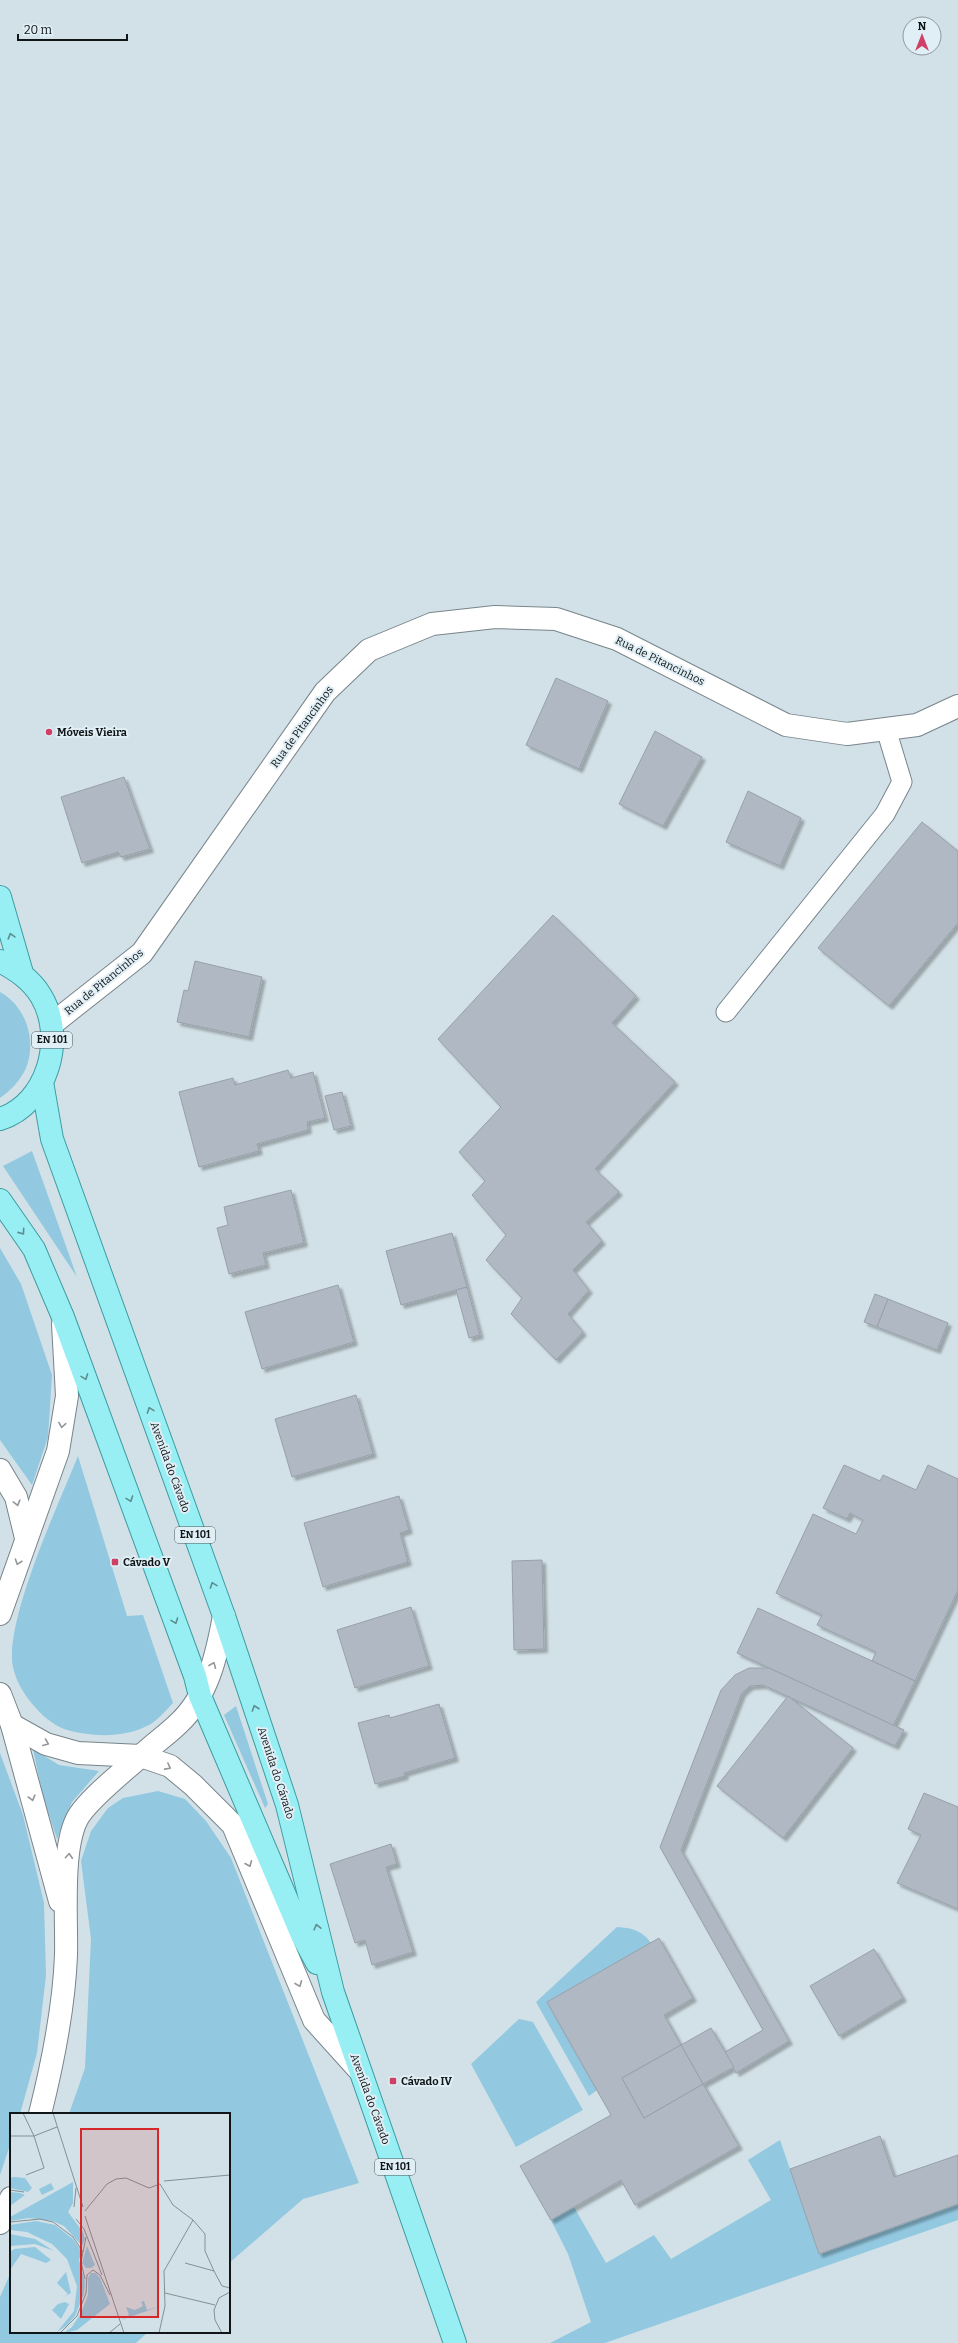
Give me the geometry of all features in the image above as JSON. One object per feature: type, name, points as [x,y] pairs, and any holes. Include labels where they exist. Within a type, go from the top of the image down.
[{"type":"main road","name":"Avenida do Cávado","points":[[0,897],[22,973]]},
{"type":"main road","name":"Avenida do Cávado","points":[[0,961],[22,973],[42,996],[52,1024],[52,1052],[42,1082],[29,1101],[6,1117],[0,1119]]},
{"type":"main road","name":"Avenida do Cávado","points":[[42,1082],[52,1140],[224,1616],[287,1805],[333,1992],[455,2343]]},
{"type":"main road","name":"Avenida do Cávado","points":[[0,1200],[34,1249],[63,1317],[192,1668],[200,1696],[302,1935],[333,1992]]},
{"type":"street","name":"Rua de Pitancinhos","points":[[52,1024],[142,953],[325,692],[369,650],[432,624],[495,617],[556,619],[617,639],[786,725],[847,734],[917,725],[958,706]]},
{"type":"street","points":[[0,1614],[58,1451],[67,1396],[63,1317]]},
{"type":"street","points":[[0,1470],[16,1497],[26,1538]]},
{"type":"street","points":[[40,2113],[56,2048],[66,1956],[68,1852],[77,1819],[117,1776],[180,1723],[200,1696],[216,1657],[224,1616]]},
{"type":"street","points":[[0,1694],[12,1725],[66,1923]]},
{"type":"street","points":[[12,1725],[46,1744],[78,1752],[141,1756],[170,1766],[233,1825],[314,2020],[359,2070]]},
{"type":"street","points":[[0,2223],[10,2200]]},
{"type":"lane","points":[[726,1012],[885,814],[902,782],[886,729]]},
{"type":"shaded area","points":[[0,992],[17,1006],[23,1015],[27,1025],[30,1047],[29,1058],[24,1073],[15,1085],[0,1098]]},
{"type":"shaded area","points":[[32,1151],[77,1277],[3,1166]]},
{"type":"shaded area","points":[[0,1248],[21,1284],[52,1375],[48,1437],[32,1485],[0,1440]]},
{"type":"shaded area","points":[[78,1456],[127,1616],[143,1615],[173,1703],[159,1718],[149,1725],[122,1734],[84,1734],[69,1731],[53,1723],[39,1712],[28,1699],[20,1686],[14,1671],[12,1652],[23,1596],[46,1533]]},
{"type":"shaded area","points":[[236,1706],[268,1804],[265,1808],[224,1715]]},
{"type":"shaded area","points":[[33,1749],[59,1765],[99,1771],[72,1802],[57,1839],[43,1797]]},
{"type":"shaded area","points":[[0,1753],[23,1815],[44,1903],[46,1975],[37,2053],[20,2113],[10,2113],[10,2145],[0,2175]]},
{"type":"shaded area","points":[[158,1791],[185,1799],[206,1821],[231,1858],[359,2183],[303,2199],[230,2262],[230,2113],[69,2113],[85,2068],[91,1939],[81,1861],[91,1831],[108,1808],[123,1798]]},
{"type":"shaded area","points":[[617,1927],[636,1930],[644,1935],[651,1943],[547,2002],[597,2090],[589,2096],[536,2002]]},
{"type":"shaded area","points":[[519,2019],[533,2022],[583,2110],[516,2147],[471,2064]]},
{"type":"shaded area","points":[[780,2140],[819,2254],[958,2204],[958,2220],[605,2343],[550,2343],[591,2322],[568,2254],[551,2220],[574,2207],[606,2263],[654,2235],[671,2259],[771,2200],[748,2160]]},
{"type":"shaded area","points":[[10,2274],[10,2333],[147,2333],[136,2343],[0,2343],[0,2297]]},
{"type":"building","points":[[556,678],[608,701],[579,769],[526,745]]},
{"type":"building","points":[[655,731],[702,757],[663,826],[619,804]]},
{"type":"building","points":[[124,777],[150,849],[121,857],[118,852],[82,863],[61,797]]},
{"type":"building","points":[[748,791],[801,818],[780,866],[726,842]]},
{"type":"building","points":[[922,822],[958,851],[958,923],[889,1006],[818,948]]},
{"type":"building","points":[[553,915],[636,996],[612,1023],[675,1082],[595,1169],[619,1192],[586,1222],[602,1241],[573,1270],[589,1290],[568,1314],[583,1332],[556,1360],[511,1314],[522,1298],[486,1260],[506,1235],[472,1195],[485,1181],[459,1152],[501,1107],[438,1039]]},
{"type":"building","points":[[195,961],[262,977],[249,1037],[177,1022],[184,990],[188,991]]},
{"type":"building","points":[[288,1070],[291,1078],[313,1072],[325,1118],[307,1122],[308,1130],[257,1144],[259,1151],[199,1167],[179,1092],[233,1078],[235,1085]]},
{"type":"building","points":[[342,1092],[351,1126],[334,1130],[325,1096]]},
{"type":"building","points":[[291,1190],[304,1243],[263,1253],[266,1265],[229,1274],[217,1228],[228,1225],[224,1207]]},
{"type":"building","points":[[452,1233],[467,1287],[401,1305],[386,1251]]},
{"type":"building","points":[[338,1285],[354,1342],[262,1369],[245,1312]]},
{"type":"building","points":[[467,1287],[480,1335],[469,1338],[456,1290]]},
{"type":"building","points":[[875,1294],[888,1299],[877,1327],[864,1322]]},
{"type":"building","points":[[888,1299],[948,1323],[937,1350],[877,1327]]},
{"type":"building","points":[[356,1395],[373,1454],[292,1477],[275,1419]]},
{"type":"building","points":[[844,1465],[880,1481],[883,1475],[916,1490],[928,1465],[958,1479],[958,1590],[915,1681],[872,1661],[876,1652],[817,1625],[822,1615],[776,1593],[813,1514],[856,1534],[863,1520],[850,1513],[847,1519],[823,1508]]},
{"type":"building","points":[[399,1496],[409,1530],[400,1533],[408,1562],[323,1587],[304,1523]]},
{"type":"building","points":[[542,1560],[544,1649],[514,1650],[512,1561]]},
{"type":"building","points":[[411,1607],[429,1666],[355,1688],[337,1630]]},
{"type":"building","points":[[758,1608],[915,1681],[893,1726],[737,1653]]},
{"type":"building","points":[[749,1668],[769,1668],[904,1730],[895,1746],[763,1685],[750,1686],[742,1693],[681,1850],[789,2041],[736,2073],[725,2052],[763,2030],[660,1847],[721,1690],[735,1675]]},
{"type":"building","points":[[788,1696],[853,1748],[783,1838],[717,1786]]},
{"type":"building","points":[[439,1704],[455,1758],[404,1773],[405,1776],[375,1784],[358,1723],[389,1715],[390,1718]]},
{"type":"building","points":[[924,1793],[958,1807],[958,1909],[897,1883],[921,1835],[908,1829]]},
{"type":"building","points":[[391,1844],[397,1864],[386,1867],[413,1952],[372,1965],[365,1940],[355,1943],[330,1864]]},
{"type":"building","points":[[659,1938],[693,1998],[664,2015],[681,2045],[622,2078],[644,2118],[703,2084],[739,2146],[635,2205],[621,2180],[551,2220],[520,2166],[611,2115],[547,2002]]},
{"type":"building","points":[[874,1949],[903,1998],[839,2036],[810,1986]]},
{"type":"building","points":[[711,2028],[734,2067],[703,2084],[681,2045]]},
{"type":"building","points":[[681,2045],[703,2084],[644,2118],[622,2078]]},
{"type":"building","points":[[880,2136],[894,2177],[958,2155],[958,2204],[819,2254],[790,2169]]},
{"type":"place","name":"Móveis Vieira","points":[[49,732]]},
{"type":"place","name":"Cávado V","points":[[115,1562]]},
{"type":"place","name":"Cávado IV","points":[[393,2081]]}]
